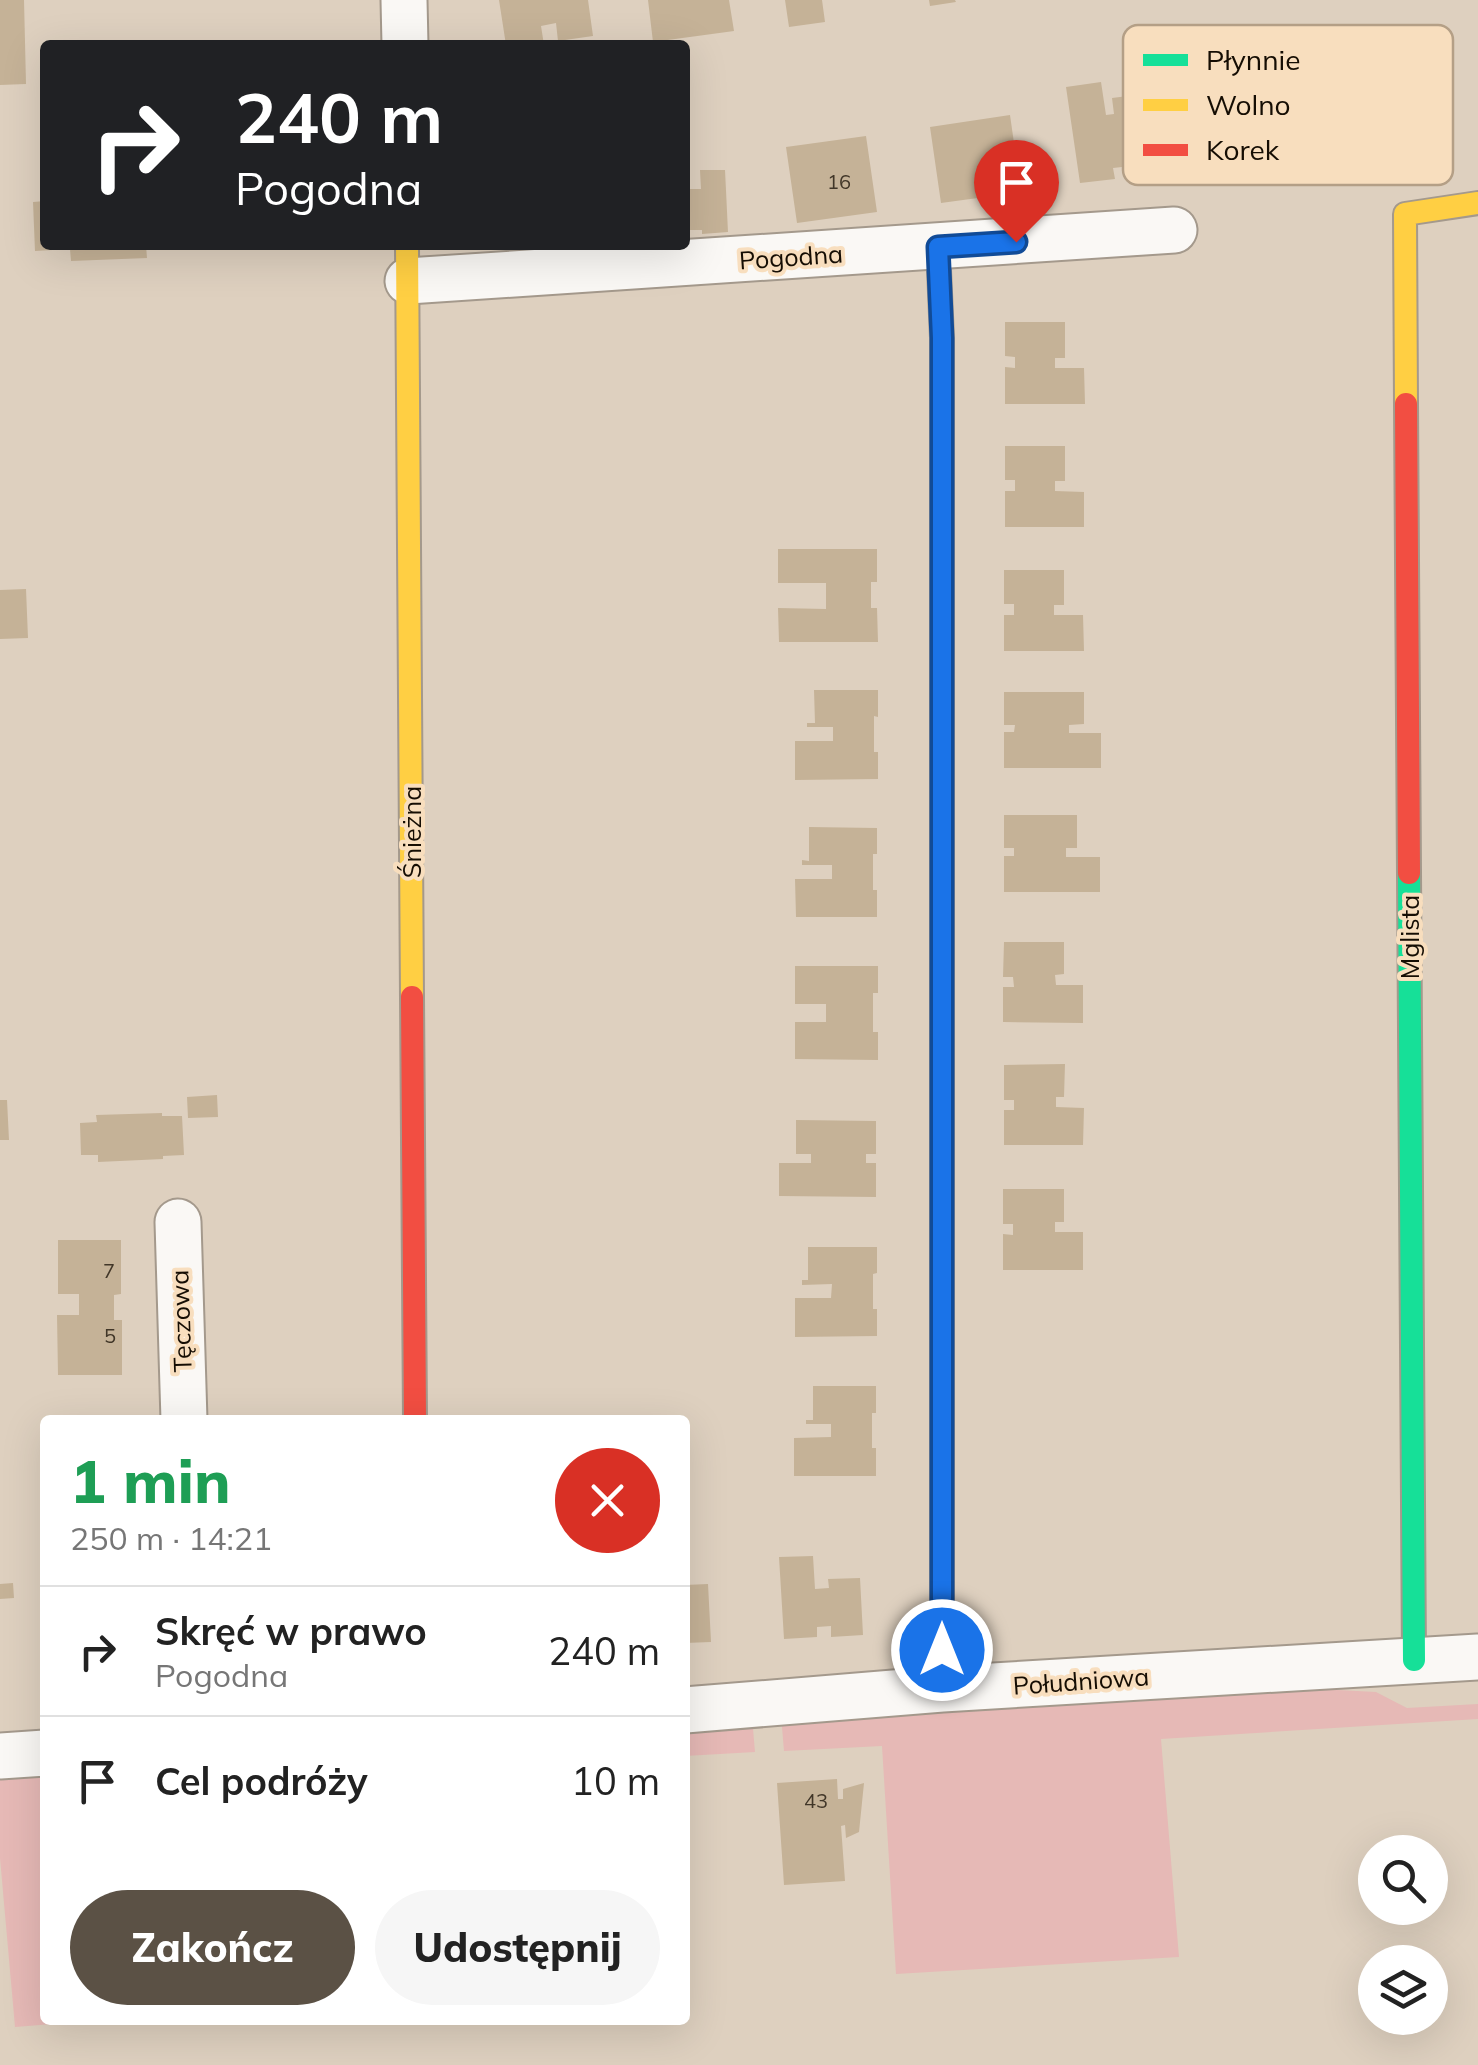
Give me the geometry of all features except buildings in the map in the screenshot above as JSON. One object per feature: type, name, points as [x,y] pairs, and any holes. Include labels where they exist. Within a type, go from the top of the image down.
[{"type":"street","points":[[404,0],[404,40]]},
{"type":"street","name":"Mglista","points":[[1414,1660],[1406,214],[1478,203]]},
{"type":"street","name":"Pogodna","points":[[408,263],[938,247],[1174,230]]},
{"type":"street","points":[[938,247],[942,338],[942,1689]]},
{"type":"street","name":"Śnieżna","points":[[408,263],[416,1415]]},
{"type":"street","name":"Tęczowa","points":[[178,1222],[184,1415]]},
{"type":"street","name":"Południowa","points":[[690,1710],[942,1689],[1478,1657]]},
{"type":"street","points":[[0,1756],[40,1753]]},
{"type":"shaded area","points":[[1225,1684],[1376,1692],[1407,1708],[1478,1704],[1478,1719],[1161,1739],[1179,1957],[896,1974],[882,1746],[784,1751],[781,1715]]},
{"type":"shaded area","points":[[752,1717],[755,1752],[690,1756],[690,1722]]},
{"type":"shaded area","points":[[40,1764],[40,2025],[15,2027],[0,1858],[0,1766]]},
{"type":"traffic: fast","points":[[938,247],[942,338],[942,1042]]},
{"type":"traffic: fast","points":[[1409,873],[1414,1660]]},
{"type":"traffic: slow","points":[[1406,404],[1405,214],[1478,203]]},
{"type":"traffic: slow","points":[[407,250],[412,997]]},
{"type":"traffic: slow","points":[[942,1543],[942,1689]]},
{"type":"traffic: jam","points":[[1406,404],[1409,873]]},
{"type":"traffic: jam","points":[[412,997],[415,1415]]},
{"type":"traffic: jam","points":[[942,1042],[942,1543]]},
{"type":"route","points":[[942,1650],[942,338],[938,247],[1016,242]]}]
